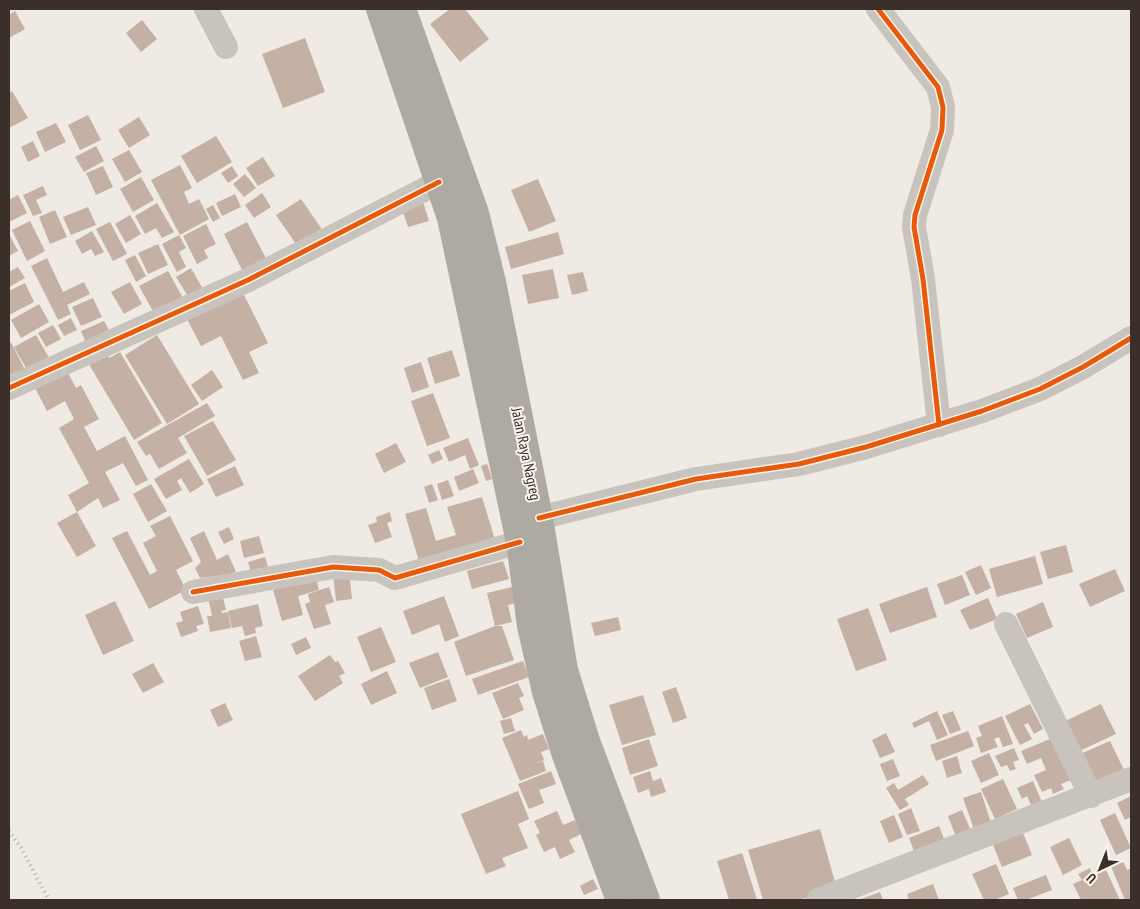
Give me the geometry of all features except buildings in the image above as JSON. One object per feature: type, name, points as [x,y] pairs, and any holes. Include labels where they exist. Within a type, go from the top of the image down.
[{"type":"highway","name":"Jalan Raya Nagreg","points":[[380,9],[451,218],[520,542],[531,626],[546,692],[566,755],[620,900]]},
{"type":"highway","name":"Jalan Raya Nagreg","points":[[402,9],[475,213],[492,282],[539,518],[564,670],[586,741],[646,900]]},
{"type":"street","points":[[206,9],[226,46]]},
{"type":"street","points":[[878,9],[938,87],[943,108],[942,130],[915,215],[914,228],[923,279],[939,425]]},
{"type":"street","points":[[9,388],[248,280],[439,182]]},
{"type":"street","points":[[539,518],[696,479],[832,457],[939,425],[1040,389],[1091,363],[1131,338]]},
{"type":"street","points":[[192,592],[333,567],[379,570],[394,578],[520,542]]},
{"type":"street","points":[[1006,624],[1091,796]]},
{"type":"street","points":[[818,900],[1131,779]]},
{"type":"railway","points":[[9,831],[21,848],[49,900]]},
{"type":"cycle path","points":[[878,9],[938,87],[943,107],[942,130],[915,215],[914,227],[923,279],[939,425]]},
{"type":"cycle path","points":[[9,388],[248,280],[439,182]]},
{"type":"cycle path","points":[[539,518],[696,479],[799,464],[866,447],[982,411],[1040,389],[1083,367],[1131,338]]},
{"type":"cycle path","points":[[193,592],[333,567],[379,570],[395,578],[520,542]]}]
